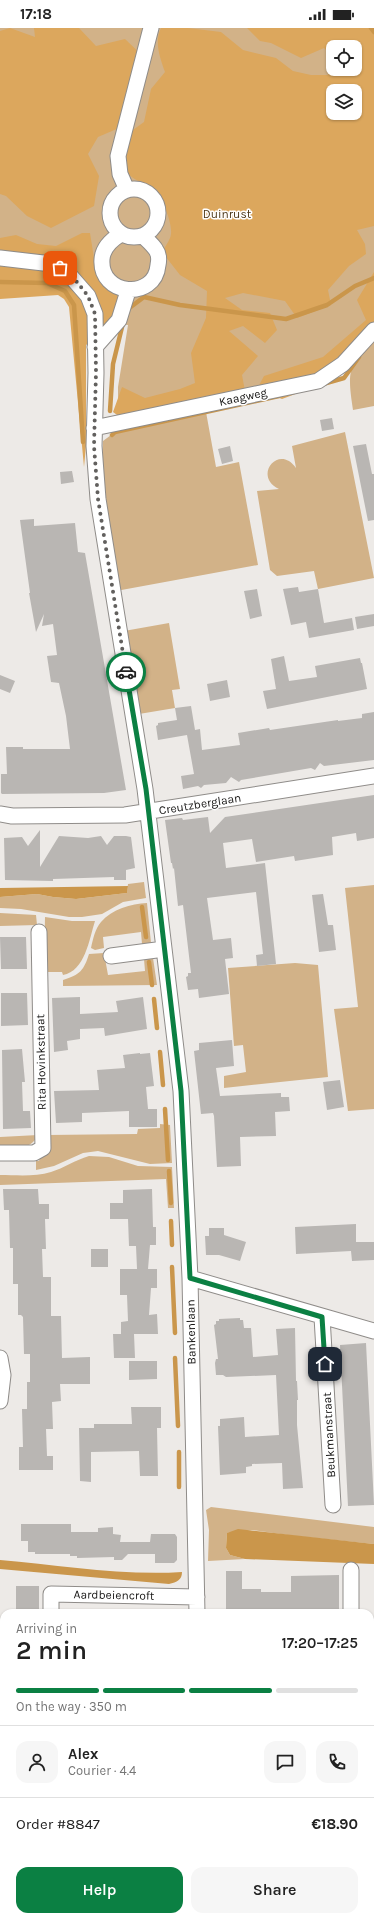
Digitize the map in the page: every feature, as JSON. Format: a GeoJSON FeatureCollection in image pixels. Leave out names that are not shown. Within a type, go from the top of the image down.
{"type":"FeatureCollection","features":[{"type":"Feature","properties":{"kind":"street"},"geometry":{"type":"LineString","coordinates":[[127,190],[120,174],[118,156],[151,28]]}},
{"type":"Feature","properties":{"kind":"street"},"geometry":{"type":"LineString","coordinates":[[122,234],[112,222],[110,214],[114,200],[127,190],[142,191],[149,195],[157,208],[155,224],[143,236]]}},
{"type":"Feature","properties":{"kind":"street"},"geometry":{"type":"LineString","coordinates":[[122,234],[143,236],[157,250],[159,260],[158,270],[153,279],[146,286],[138,290],[118,288],[110,282],[104,274],[101,265],[102,255],[106,246],[113,239],[122,234]]}},
{"type":"Feature","properties":{"kind":"street","name":"Bankenlaan"},"geometry":{"type":"LineString","coordinates":[[0,258],[52,264],[67,272],[88,296],[95,314],[94,446],[98,499],[148,812],[181,1091],[190,1278],[197,1609]]}},
{"type":"Feature","properties":{"kind":"street"},"geometry":{"type":"LineString","coordinates":[[95,347],[119,320],[128,290]]}},
{"type":"Feature","properties":{"kind":"street","name":"Kaagweg"},"geometry":{"type":"LineString","coordinates":[[94,428],[318,381],[343,364],[374,330]]}},
{"type":"Feature","properties":{"kind":"street","name":"Creutzberglaan"},"geometry":{"type":"LineString","coordinates":[[0,814],[12,816],[125,815],[374,776]]}},
{"type":"Feature","properties":{"kind":"street","name":"Rita Hovinkstraat"},"geometry":{"type":"LineString","coordinates":[[0,1153],[34,1153],[42,1148],[39,932]]}},
{"type":"Feature","properties":{"kind":"street"},"geometry":{"type":"LineString","coordinates":[[111,956],[164,949]]}},
{"type":"Feature","properties":{"kind":"street"},"geometry":{"type":"LineString","coordinates":[[190,1278],[374,1331]]}},
{"type":"Feature","properties":{"kind":"street","name":"Beukmanstraat"},"geometry":{"type":"LineString","coordinates":[[322,1317],[333,1505]]}},
{"type":"Feature","properties":{"kind":"street"},"geometry":{"type":"LineString","coordinates":[[0,1358],[3,1374],[0,1401]]}},
{"type":"Feature","properties":{"kind":"street"},"geometry":{"type":"LineString","coordinates":[[351,1570],[351,1609]]}},
{"type":"Feature","properties":{"kind":"street","name":"Aardbeiencroft"},"geometry":{"type":"LineString","coordinates":[[51,1609],[51,1594],[197,1598]]}},
{"type":"Feature","properties":{"kind":"green space","name":"Duinrust"},"geometry":{"type":"Polygon","coordinates":[[[0,28],[374,28],[374,324],[300,378],[118,413],[118,387],[128,325],[102,322],[0,253],[0,28]]]}},
{"type":"Feature","properties":{"kind":"green space"},"geometry":{"type":"Polygon","coordinates":[[[10,28],[35,37],[34,28],[79,28],[96,46],[125,39],[147,60],[133,122],[98,137],[88,154],[99,176],[94,206],[51,228],[27,216],[6,196],[0,194],[0,31],[10,28]]]}},
{"type":"Feature","properties":{"kind":"green space"},"geometry":{"type":"Polygon","coordinates":[[[161,28],[188,28],[221,32],[243,50],[276,58],[293,71],[311,75],[362,76],[362,40],[326,40],[326,50],[324,48],[301,58],[271,43],[260,41],[247,28],[374,28],[374,226],[357,230],[365,244],[366,254],[349,266],[328,290],[331,305],[297,318],[285,301],[243,293],[225,298],[242,310],[270,313],[277,330],[265,343],[243,326],[229,331],[258,356],[242,375],[245,391],[124,420],[113,412],[122,387],[145,398],[180,389],[195,383],[191,353],[206,318],[207,291],[180,275],[162,252],[170,238],[171,227],[157,190],[136,180],[126,171],[126,135],[144,122],[151,89],[165,72],[158,50],[158,39],[161,28]]]}},
{"type":"Feature","properties":{"kind":"green space"},"geometry":{"type":"Polygon","coordinates":[[[82,233],[90,233],[94,258],[109,275],[118,298],[110,326],[86,345],[86,446],[84,467],[69,307],[64,299],[58,295],[0,299],[0,238],[16,235],[37,244],[56,246],[82,233]]]}},
{"type":"Feature","properties":{"kind":"green space"},"geometry":{"type":"Polygon","coordinates":[[[374,272],[374,336],[333,380],[282,399],[257,389],[264,376],[323,357],[366,320],[357,300],[374,272]]]}},
{"type":"Feature","properties":{"kind":"green space"},"geometry":{"type":"Polygon","coordinates":[[[374,340],[374,406],[353,410],[350,388],[351,371],[358,356],[374,340]]]}},
{"type":"Feature","properties":{"kind":"green space"},"geometry":{"type":"Polygon","coordinates":[[[206,412],[216,467],[239,462],[258,565],[116,591],[102,469],[103,441],[115,432],[206,412]]]}},
{"type":"Feature","properties":{"kind":"green space"},"geometry":{"type":"Polygon","coordinates":[[[345,432],[374,578],[318,589],[314,571],[277,576],[270,570],[257,491],[279,489],[271,483],[268,477],[268,470],[271,464],[276,460],[282,459],[289,461],[296,468],[292,446],[345,432]]]}},
{"type":"Feature","properties":{"kind":"green space"},"geometry":{"type":"Polygon","coordinates":[[[169,623],[180,689],[172,690],[175,708],[139,714],[124,631],[169,623]]]}},
{"type":"Feature","properties":{"kind":"green space"},"geometry":{"type":"Polygon","coordinates":[[[144,882],[146,898],[123,902],[102,914],[69,917],[21,909],[0,908],[0,897],[37,894],[76,899],[127,893],[128,884],[144,882]]]}},
{"type":"Feature","properties":{"kind":"green space"},"geometry":{"type":"Polygon","coordinates":[[[374,885],[374,1109],[348,1111],[334,1009],[358,1007],[345,888],[374,885]]]}},
{"type":"Feature","properties":{"kind":"green space"},"geometry":{"type":"Polygon","coordinates":[[[147,903],[151,943],[142,944],[141,932],[103,937],[104,948],[95,950],[91,948],[94,934],[105,917],[122,908],[147,903]]]}},
{"type":"Feature","properties":{"kind":"green space"},"geometry":{"type":"Polygon","coordinates":[[[0,913],[36,915],[37,925],[0,926],[0,913]]]}},
{"type":"Feature","properties":{"kind":"green space"},"geometry":{"type":"Polygon","coordinates":[[[45,917],[72,921],[95,921],[85,954],[81,961],[76,968],[63,975],[62,972],[48,972],[44,969],[45,917]]]}},
{"type":"Feature","properties":{"kind":"green space"},"geometry":{"type":"Polygon","coordinates":[[[104,953],[108,975],[145,971],[144,959],[153,958],[157,985],[63,986],[63,980],[74,976],[83,968],[89,954],[104,953]]]}},
{"type":"Feature","properties":{"kind":"green space"},"geometry":{"type":"Polygon","coordinates":[[[295,963],[318,965],[328,1077],[224,1088],[224,1076],[246,1072],[243,1045],[234,1046],[228,968],[295,963]]]}},
{"type":"Feature","properties":{"kind":"green space"},"geometry":{"type":"Polygon","coordinates":[[[160,1124],[170,1125],[172,1163],[150,1164],[98,1151],[83,1153],[54,1166],[36,1170],[36,1161],[39,1161],[47,1135],[137,1134],[138,1129],[160,1128],[160,1124]]]}},
{"type":"Feature","properties":{"kind":"green space"},"geometry":{"type":"Polygon","coordinates":[[[38,1135],[31,1144],[27,1146],[17,1148],[0,1148],[0,1137],[38,1135]]]}},
{"type":"Feature","properties":{"kind":"green space"},"geometry":{"type":"Polygon","coordinates":[[[89,1156],[109,1157],[138,1166],[172,1167],[174,1208],[168,1208],[166,1179],[0,1185],[0,1175],[45,1174],[89,1156]]]}},
{"type":"Feature","properties":{"kind":"green space"},"geometry":{"type":"Polygon","coordinates":[[[211,1507],[374,1527],[374,1544],[252,1530],[227,1533],[226,1548],[230,1555],[245,1559],[208,1561],[209,1530],[206,1510],[211,1507]]]}},
{"type":"Feature","properties":{"kind":"shaded area"},"geometry":{"type":"Polygon","coordinates":[[[128,886],[127,893],[76,899],[37,894],[0,897],[0,888],[128,886]]]}},
{"type":"Feature","properties":{"kind":"shaded area"},"geometry":{"type":"Polygon","coordinates":[[[238,1529],[374,1544],[374,1564],[245,1559],[230,1555],[226,1548],[227,1533],[238,1529]]]}},
{"type":"Feature","properties":{"kind":"shaded area"},"geometry":{"type":"Polygon","coordinates":[[[0,1560],[137,1573],[182,1572],[181,1577],[178,1580],[169,1584],[0,1569],[0,1560]]]}},
{"type":"Feature","properties":{"kind":"building"},"geometry":{"type":"Polygon","coordinates":[[[332,418],[334,429],[322,431],[320,420],[332,418]]]}},
{"type":"Feature","properties":{"kind":"building"},"geometry":{"type":"Polygon","coordinates":[[[366,444],[372,474],[374,474],[374,520],[368,521],[353,446],[366,444]]]}},
{"type":"Feature","properties":{"kind":"building"},"geometry":{"type":"Polygon","coordinates":[[[230,446],[233,461],[222,464],[218,449],[230,446]]]}},
{"type":"Feature","properties":{"kind":"building"},"geometry":{"type":"Polygon","coordinates":[[[72,471],[74,482],[61,484],[60,472],[72,471]]]}},
{"type":"Feature","properties":{"kind":"building"},"geometry":{"type":"Polygon","coordinates":[[[34,519],[34,526],[75,523],[78,552],[85,553],[126,790],[104,793],[1,793],[1,774],[7,774],[6,747],[23,747],[23,749],[70,749],[66,716],[59,683],[51,682],[47,656],[57,655],[53,624],[42,626],[44,614],[36,632],[29,593],[20,520],[34,519]]]}},
{"type":"Feature","properties":{"kind":"building"},"geometry":{"type":"Polygon","coordinates":[[[298,587],[299,592],[318,589],[324,623],[352,618],[354,630],[309,638],[306,622],[291,625],[283,589],[298,587]]]}},
{"type":"Feature","properties":{"kind":"building"},"geometry":{"type":"Polygon","coordinates":[[[257,589],[262,616],[250,619],[244,591],[257,589]]]}},
{"type":"Feature","properties":{"kind":"building"},"geometry":{"type":"Polygon","coordinates":[[[374,614],[374,626],[357,629],[355,617],[374,614]]]}},
{"type":"Feature","properties":{"kind":"building"},"geometry":{"type":"Polygon","coordinates":[[[284,656],[289,681],[317,677],[315,666],[360,658],[367,689],[267,709],[263,691],[276,689],[271,659],[284,656]]]}},
{"type":"Feature","properties":{"kind":"building"},"geometry":{"type":"Polygon","coordinates":[[[0,675],[15,681],[10,693],[0,689],[0,675]]]}},
{"type":"Feature","properties":{"kind":"building"},"geometry":{"type":"Polygon","coordinates":[[[227,680],[230,697],[210,701],[207,684],[227,680]]]}},
{"type":"Feature","properties":{"kind":"building"},"geometry":{"type":"Polygon","coordinates":[[[191,706],[195,730],[200,729],[202,750],[240,745],[238,733],[269,728],[270,730],[362,718],[362,714],[374,712],[374,760],[324,766],[320,763],[315,770],[311,768],[241,780],[239,782],[231,777],[226,783],[204,785],[201,788],[198,786],[183,789],[181,776],[194,774],[187,735],[158,740],[156,726],[158,723],[177,720],[175,708],[191,706]]]}},
{"type":"Feature","properties":{"kind":"building"},"geometry":{"type":"Polygon","coordinates":[[[374,795],[374,838],[357,841],[356,833],[332,837],[333,855],[295,861],[294,856],[256,862],[252,839],[223,843],[226,868],[265,863],[276,964],[257,966],[256,955],[263,954],[256,892],[207,898],[213,940],[231,938],[233,958],[225,959],[229,994],[199,998],[198,989],[188,990],[186,977],[188,976],[188,973],[191,973],[183,905],[178,906],[174,868],[173,869],[171,863],[165,820],[182,818],[183,820],[208,817],[210,833],[225,817],[374,795]]]}},
{"type":"Feature","properties":{"kind":"building"},"geometry":{"type":"Polygon","coordinates":[[[40,830],[40,867],[59,836],[88,838],[101,836],[107,845],[114,836],[126,836],[131,837],[135,868],[126,870],[126,880],[114,880],[114,877],[53,879],[53,881],[5,880],[4,838],[22,837],[28,846],[40,830]]]}},
{"type":"Feature","properties":{"kind":"building"},"geometry":{"type":"Polygon","coordinates":[[[323,894],[328,925],[333,925],[336,950],[319,952],[312,895],[323,894]]]}},
{"type":"Feature","properties":{"kind":"building"},"geometry":{"type":"Polygon","coordinates":[[[0,937],[26,937],[27,969],[1,969],[0,937]]]}},
{"type":"Feature","properties":{"kind":"building"},"geometry":{"type":"Polygon","coordinates":[[[1,993],[27,993],[28,1025],[1,1026],[1,993]]]}},
{"type":"Feature","properties":{"kind":"building"},"geometry":{"type":"Polygon","coordinates":[[[80,997],[80,1014],[118,1012],[116,1001],[143,997],[147,1029],[105,1036],[104,1028],[80,1029],[80,1039],[67,1041],[68,1050],[54,1052],[52,998],[80,997]]]}},
{"type":"Feature","properties":{"kind":"building"},"geometry":{"type":"Polygon","coordinates":[[[232,1040],[234,1066],[216,1068],[220,1096],[281,1093],[281,1097],[289,1097],[290,1111],[275,1112],[276,1136],[240,1137],[241,1166],[217,1167],[214,1116],[213,1113],[201,1114],[194,1051],[199,1050],[199,1043],[232,1040]]]}},
{"type":"Feature","properties":{"kind":"building"},"geometry":{"type":"Polygon","coordinates":[[[22,1049],[25,1082],[22,1082],[23,1111],[30,1111],[31,1128],[3,1129],[2,1050],[22,1049]]]}},
{"type":"Feature","properties":{"kind":"building"},"geometry":{"type":"Polygon","coordinates":[[[150,1053],[154,1086],[146,1087],[148,1109],[157,1109],[157,1127],[129,1127],[129,1111],[82,1113],[82,1122],[56,1123],[54,1091],[99,1090],[97,1070],[125,1068],[123,1055],[150,1053]]]}},
{"type":"Feature","properties":{"kind":"building"},"geometry":{"type":"Polygon","coordinates":[[[340,1080],[344,1107],[327,1110],[323,1082],[340,1080]]]}},
{"type":"Feature","properties":{"kind":"building"},"geometry":{"type":"Polygon","coordinates":[[[3,1189],[38,1189],[39,1204],[49,1204],[49,1219],[45,1219],[46,1249],[42,1249],[43,1277],[51,1277],[51,1316],[61,1316],[62,1358],[90,1357],[90,1384],[60,1384],[61,1401],[52,1402],[53,1429],[46,1429],[47,1456],[53,1456],[53,1470],[19,1470],[19,1447],[23,1447],[22,1409],[27,1409],[27,1382],[30,1382],[30,1354],[24,1354],[23,1317],[18,1315],[18,1284],[13,1284],[13,1248],[10,1248],[9,1210],[4,1210],[3,1189]]]}},
{"type":"Feature","properties":{"kind":"building"},"geometry":{"type":"Polygon","coordinates":[[[152,1189],[153,1227],[156,1227],[156,1245],[150,1245],[148,1269],[157,1269],[157,1288],[151,1288],[149,1315],[157,1314],[158,1334],[134,1334],[135,1358],[114,1358],[113,1334],[121,1334],[121,1322],[128,1321],[127,1295],[120,1295],[120,1269],[137,1269],[136,1246],[129,1246],[128,1219],[110,1219],[110,1203],[123,1203],[123,1190],[152,1189]]]}},
{"type":"Feature","properties":{"kind":"building"},"geometry":{"type":"Polygon","coordinates":[[[356,1224],[356,1242],[374,1242],[374,1260],[352,1261],[351,1251],[296,1254],[295,1227],[356,1224]]]}},
{"type":"Feature","properties":{"kind":"building"},"geometry":{"type":"Polygon","coordinates":[[[209,1228],[224,1228],[224,1235],[246,1242],[240,1261],[219,1255],[206,1255],[205,1236],[209,1236],[209,1228]]]}},
{"type":"Feature","properties":{"kind":"building"},"geometry":{"type":"Polygon","coordinates":[[[91,1249],[108,1249],[108,1267],[91,1267],[91,1249]]]}},
{"type":"Feature","properties":{"kind":"building"},"geometry":{"type":"Polygon","coordinates":[[[240,1318],[240,1320],[243,1320],[244,1328],[251,1328],[253,1357],[278,1355],[276,1329],[295,1328],[296,1381],[298,1400],[297,1425],[303,1488],[283,1489],[282,1463],[252,1464],[252,1466],[246,1467],[246,1473],[220,1475],[218,1426],[220,1426],[220,1419],[244,1417],[245,1437],[279,1435],[276,1375],[226,1377],[223,1375],[216,1375],[215,1363],[216,1359],[218,1359],[214,1325],[216,1324],[216,1321],[219,1321],[219,1319],[240,1318]]]}},
{"type":"Feature","properties":{"kind":"building"},"geometry":{"type":"Polygon","coordinates":[[[366,1343],[374,1505],[348,1506],[340,1345],[366,1343]]]}},
{"type":"Feature","properties":{"kind":"building"},"geometry":{"type":"Polygon","coordinates":[[[129,1361],[157,1361],[157,1379],[129,1380],[129,1361]]]}},
{"type":"Feature","properties":{"kind":"building"},"geometry":{"type":"Polygon","coordinates":[[[131,1407],[161,1407],[161,1428],[157,1428],[158,1476],[140,1476],[139,1451],[91,1452],[91,1482],[80,1481],[79,1428],[94,1428],[94,1424],[132,1424],[131,1407]]]}},
{"type":"Feature","properties":{"kind":"building"},"geometry":{"type":"Polygon","coordinates":[[[21,1524],[71,1524],[71,1532],[98,1532],[98,1528],[113,1527],[113,1534],[121,1535],[120,1542],[150,1542],[151,1534],[175,1534],[177,1537],[177,1560],[174,1563],[155,1563],[155,1554],[128,1554],[122,1560],[114,1560],[114,1557],[77,1558],[77,1556],[70,1556],[70,1554],[35,1554],[35,1552],[28,1552],[28,1541],[21,1541],[21,1524]]]}},
{"type":"Feature","properties":{"kind":"building"},"geometry":{"type":"Polygon","coordinates":[[[226,1571],[242,1571],[242,1589],[261,1589],[261,1592],[291,1592],[291,1576],[339,1575],[339,1609],[226,1609],[226,1571]]]}},
{"type":"Feature","properties":{"kind":"building"},"geometry":{"type":"Polygon","coordinates":[[[16,1586],[39,1586],[39,1609],[16,1609],[16,1586]]]}},
{"type":"Feature","properties":{"kind":"waterway"},"geometry":{"type":"LineString","coordinates":[[371,28],[374,32]]}},
{"type":"Feature","properties":{"kind":"waterway"},"geometry":{"type":"LineString","coordinates":[[128,309],[144,297],[180,305],[286,319],[327,305],[355,286],[374,278]]}},
{"type":"Feature","properties":{"kind":"waterway"},"geometry":{"type":"LineString","coordinates":[[0,282],[47,283],[65,291],[74,305],[83,442]]}},
{"type":"Feature","properties":{"kind":"waterway"},"geometry":{"type":"LineString","coordinates":[[110,411],[113,364],[123,323]]}},
{"type":"Feature","properties":{"kind":"waterway"},"geometry":{"type":"LineString","coordinates":[[323,384],[344,378],[359,357]]}},
{"type":"Feature","properties":{"kind":"waterway"},"geometry":{"type":"LineString","coordinates":[[112,435],[115,432],[279,396]]}},
{"type":"Feature","properties":{"kind":"waterway"},"geometry":{"type":"LineString","coordinates":[[142,907],[146,937]]}},
{"type":"Feature","properties":{"kind":"waterway"},"geometry":{"type":"LineString","coordinates":[[149,962],[152,985]]}},
{"type":"Feature","properties":{"kind":"waterway"},"geometry":{"type":"LineString","coordinates":[[154,999],[157,1028]]}},
{"type":"Feature","properties":{"kind":"waterway"},"geometry":{"type":"LineString","coordinates":[[160,1052],[163,1085]]}},
{"type":"Feature","properties":{"kind":"waterway"},"geometry":{"type":"LineString","coordinates":[[165,1109],[168,1160]]}},
{"type":"Feature","properties":{"kind":"waterway"},"geometry":{"type":"LineString","coordinates":[[169,1171],[171,1203]]}},
{"type":"Feature","properties":{"kind":"waterway"},"geometry":{"type":"LineString","coordinates":[[171,1221],[172,1245]]}},
{"type":"Feature","properties":{"kind":"waterway"},"geometry":{"type":"LineString","coordinates":[[172,1267],[175,1333]]}},
{"type":"Feature","properties":{"kind":"waterway"},"geometry":{"type":"LineString","coordinates":[[175,1358],[178,1426]]}},
{"type":"Feature","properties":{"kind":"waterway"},"geometry":{"type":"LineString","coordinates":[[179,1452],[179,1487]]}},
{"type":"Feature","properties":{"kind":"way so far"},"geometry":{"type":"LineString","coordinates":[[60,268],[67,272],[88,296],[95,314],[96,372],[94,446],[98,499],[126,672]]}},
{"type":"Feature","properties":{"kind":"route"},"geometry":{"type":"LineString","coordinates":[[126,672],[146,789],[181,1091],[190,1278],[322,1317],[325,1364]]}}]}
